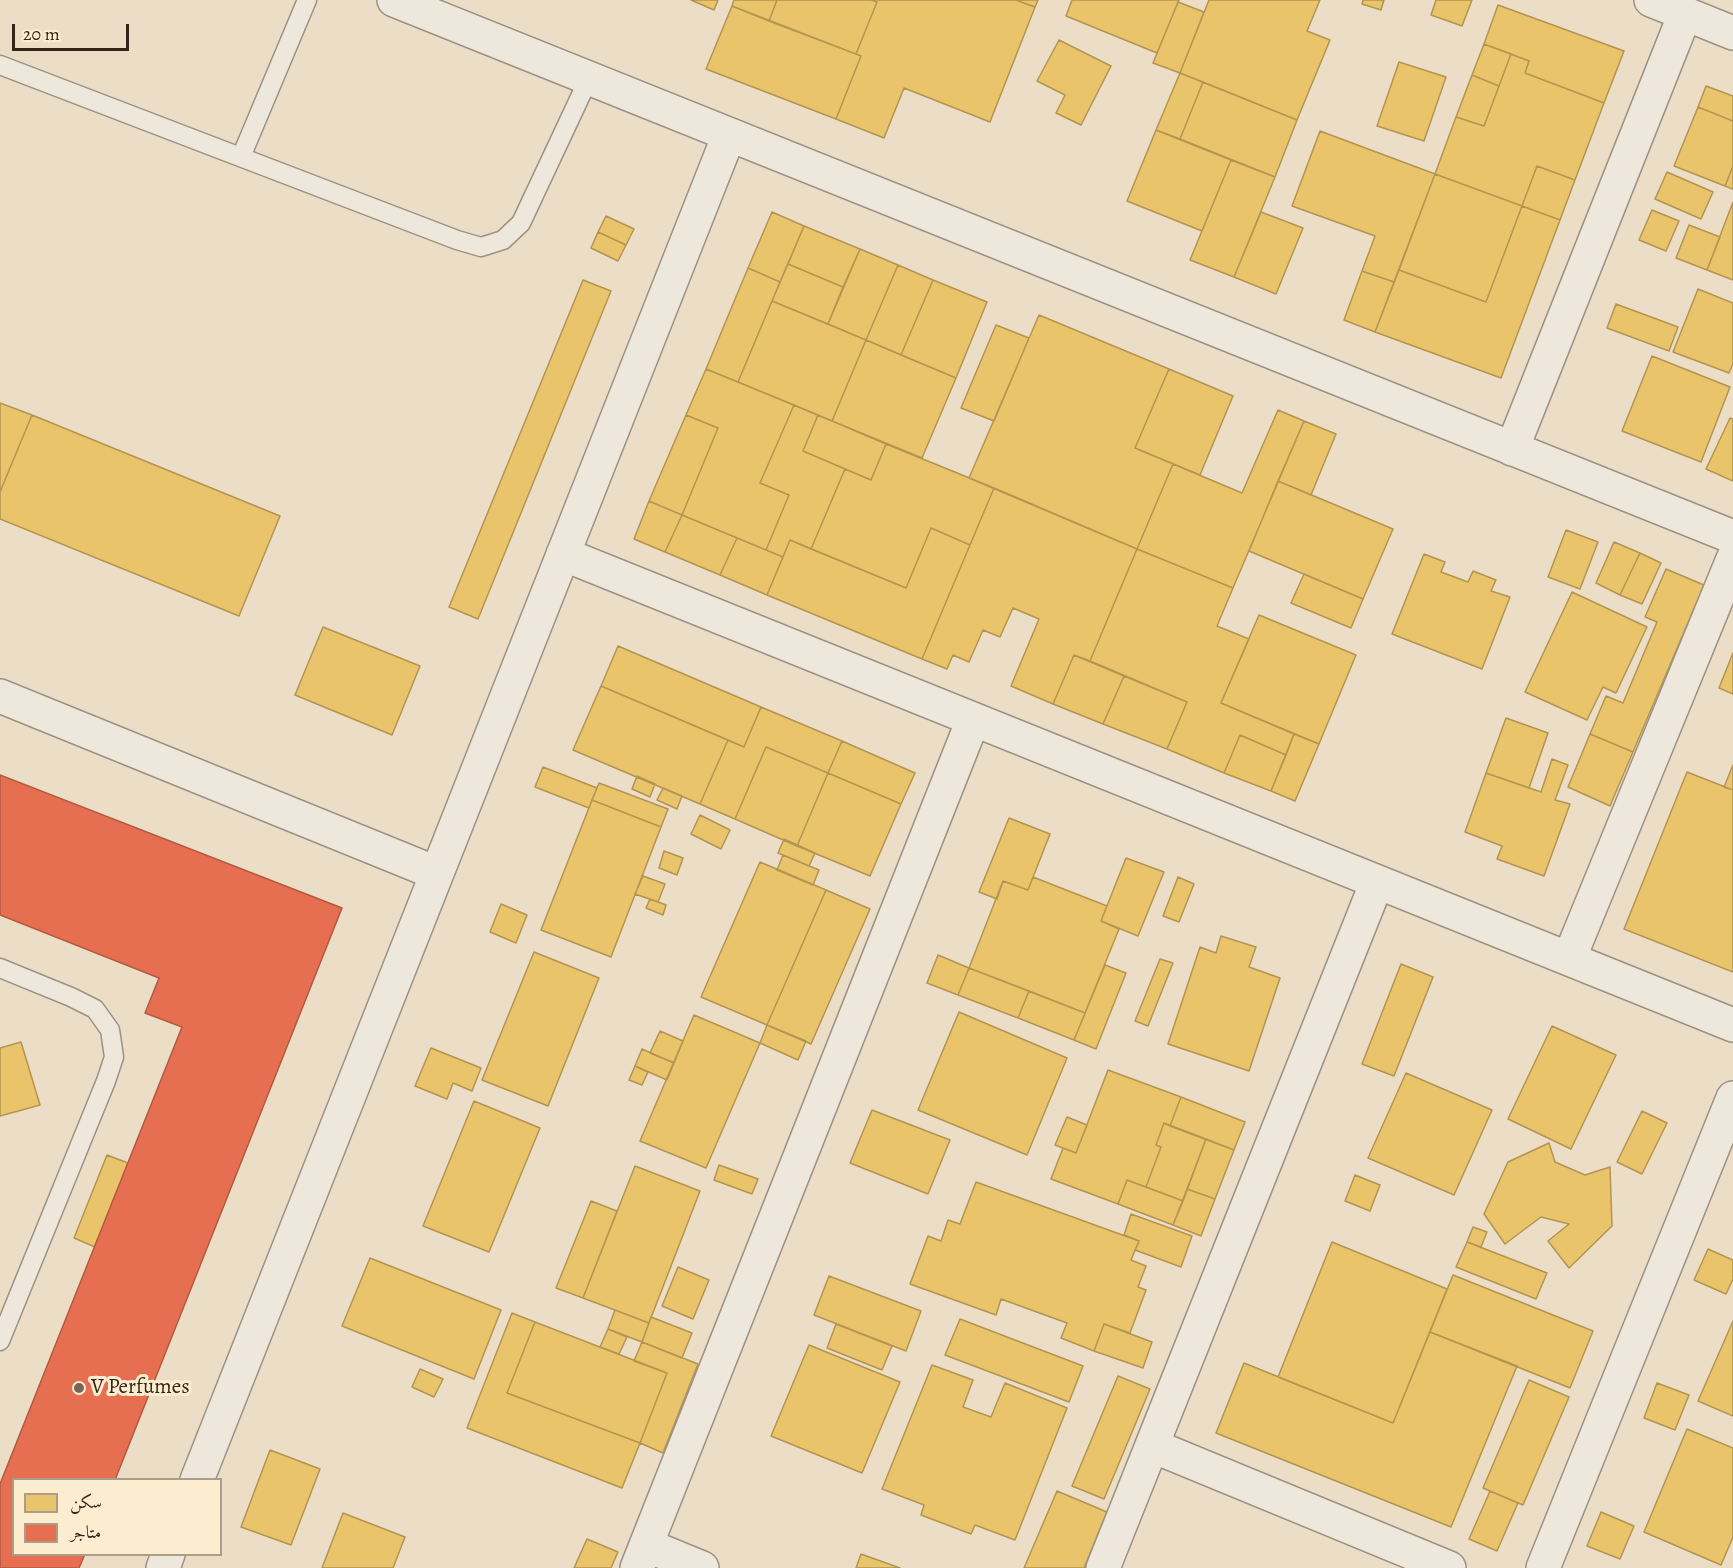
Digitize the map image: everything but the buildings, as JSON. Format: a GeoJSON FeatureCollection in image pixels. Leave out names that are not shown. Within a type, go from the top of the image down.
{"type":"FeatureCollection","features":[{"type":"Feature","properties":{"kind":"street"},"geometry":{"type":"LineString","coordinates":[[394,0],[1733,537]]}},
{"type":"Feature","properties":{"kind":"street"},"geometry":{"type":"LineString","coordinates":[[1651,0],[1733,33]]}},
{"type":"Feature","properties":{"kind":"street"},"geometry":{"type":"LineString","coordinates":[[1512,449],[1685,14]]}},
{"type":"Feature","properties":{"kind":"street"},"geometry":{"type":"LineString","coordinates":[[197,1478],[729,135]]}},
{"type":"Feature","properties":{"kind":"street"},"geometry":{"type":"LineString","coordinates":[[563,554],[1733,1025]]}},
{"type":"Feature","properties":{"kind":"street"},"geometry":{"type":"LineString","coordinates":[[1569,959],[1733,559]]}},
{"type":"Feature","properties":{"kind":"street"},"geometry":{"type":"LineString","coordinates":[[0,696],[436,873]]}},
{"type":"Feature","properties":{"kind":"street"},"geometry":{"type":"LineString","coordinates":[[702,1568],[641,1557],[973,720]]}},
{"type":"Feature","properties":{"kind":"street"},"geometry":{"type":"LineString","coordinates":[[1103,1568],[1377,882]]}},
{"type":"Feature","properties":{"kind":"street"},"geometry":{"type":"LineString","coordinates":[[1543,1568],[1733,1098]]}},
{"type":"Feature","properties":{"kind":"street"},"geometry":{"type":"LineString","coordinates":[[1153,1446],[1449,1568]]}},
{"type":"Feature","properties":{"kind":"lane"},"geometry":{"type":"LineString","coordinates":[[241,157],[307,0]]}},
{"type":"Feature","properties":{"kind":"lane"},"geometry":{"type":"LineString","coordinates":[[0,65],[457,240],[481,246],[503,240],[521,224],[589,78]]}},
{"type":"Feature","properties":{"kind":"lane"},"geometry":{"type":"LineString","coordinates":[[0,968],[95,1009],[110,1030],[114,1057],[0,1341]]}},
{"type":"Feature","properties":{"kind":"place","name":"V Perfumes"},"geometry":{"type":"Point","coordinates":[79,1388]}}]}
